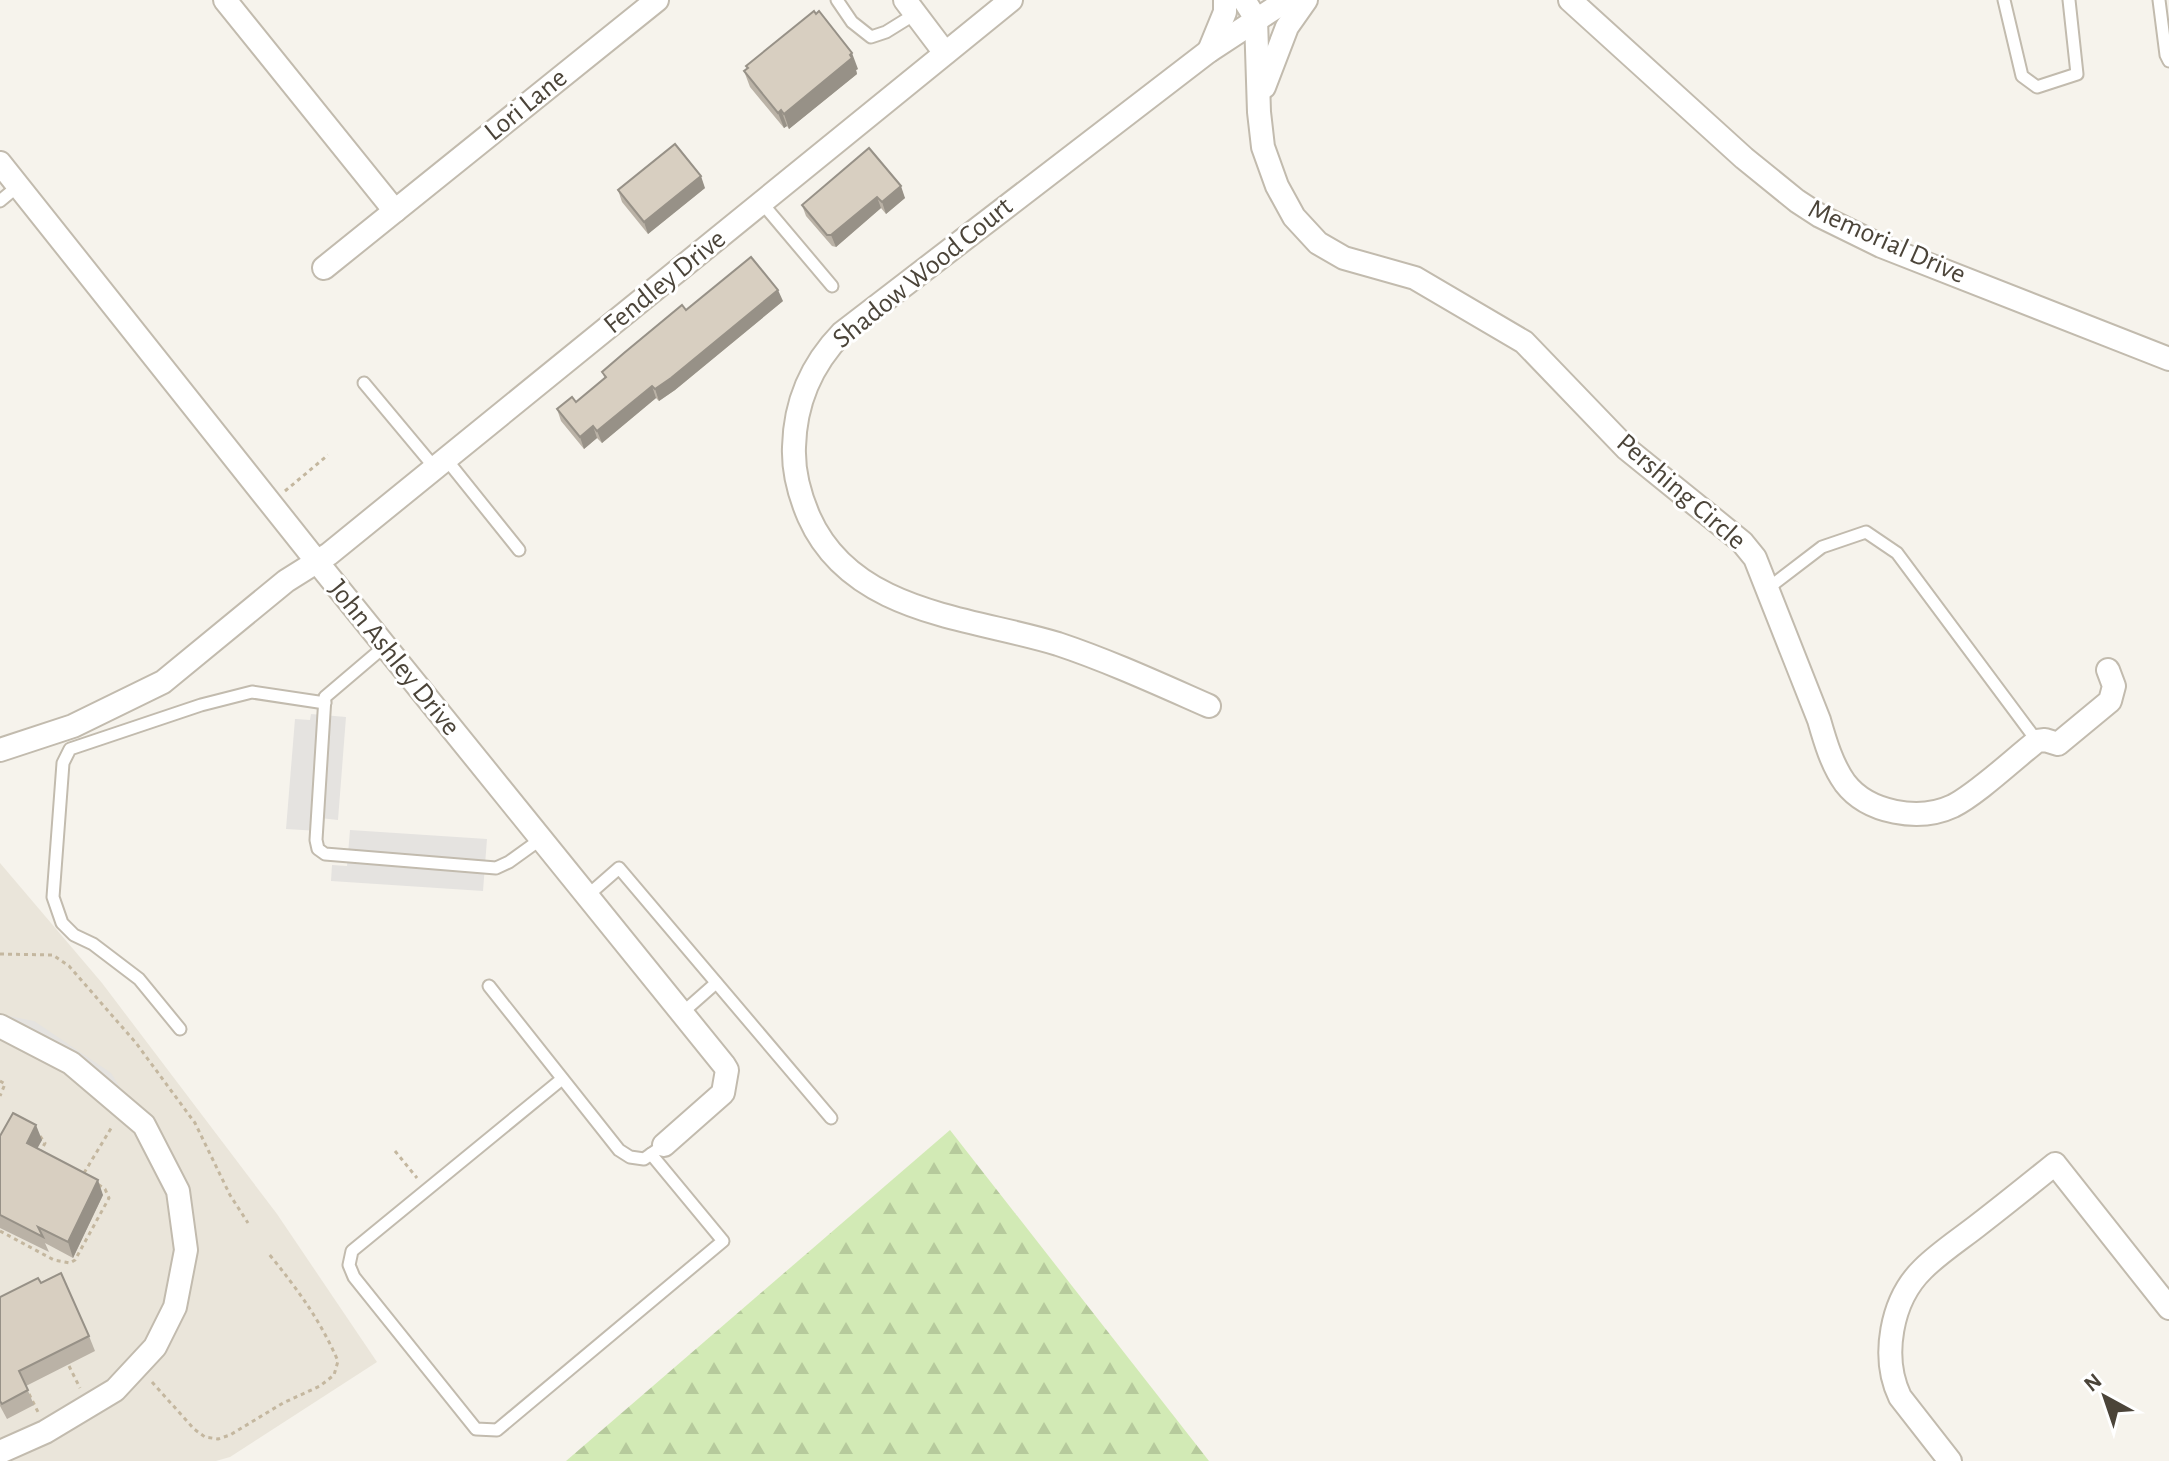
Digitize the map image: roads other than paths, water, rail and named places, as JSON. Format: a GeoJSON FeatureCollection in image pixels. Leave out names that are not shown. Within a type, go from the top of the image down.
{"type":"FeatureCollection","features":[{"type":"Feature","properties":{"kind":"street"},"geometry":{"type":"LineString","coordinates":[[225,0],[395,211]]}},
{"type":"Feature","properties":{"kind":"street","name":"Lori Lane"},"geometry":{"type":"LineString","coordinates":[[324,268],[657,0]]}},
{"type":"Feature","properties":{"kind":"street","name":"Fendley Drive"},"geometry":{"type":"LineString","coordinates":[[0,750],[73,726],[163,682],[286,581],[318,563],[1011,0]]}},
{"type":"Feature","properties":{"kind":"street"},"geometry":{"type":"LineString","coordinates":[[1209,51],[1225,12],[1225,0]]}},
{"type":"Feature","properties":{"kind":"street"},"geometry":{"type":"LineString","coordinates":[[1250,10],[1287,0]]}},
{"type":"Feature","properties":{"kind":"street"},"geometry":{"type":"LineString","coordinates":[[1259,112],[1276,49],[1306,0]]}},
{"type":"Feature","properties":{"kind":"street","name":"Memorial Drive"},"geometry":{"type":"LineString","coordinates":[[1570,0],[1744,158],[1820,216],[1881,246],[2169,359]]}},
{"type":"Feature","properties":{"kind":"street"},"geometry":{"type":"LineString","coordinates":[[910,7],[945,53]]}},
{"type":"Feature","properties":{"kind":"street","name":"Shadow Wood Court"},"geometry":{"type":"LineString","coordinates":[[1209,706],[1090,655],[927,611],[869,585],[826,548],[801,498],[793,458],[794,433],[806,386],[829,346],[842,333],[1209,51],[1250,10]]}},
{"type":"Feature","properties":{"kind":"street","name":"Pershing Circle"},"geometry":{"type":"LineString","coordinates":[[1250,10],[1263,147],[1277,186],[1294,217],[1318,243],[1344,258],[1415,278],[1524,342],[1627,449],[1742,542],[1755,558],[1826,745],[1844,781],[1868,802],[1897,813],[1930,814],[1954,805],[2037,741],[2058,744],[2110,701],[2114,686],[2108,670]]}},
{"type":"Feature","properties":{"kind":"street","name":"John Ashley Drive"},"geometry":{"type":"LineString","coordinates":[[0,163],[724,1065],[727,1070],[726,1085],[717,1100],[657,1149]]}},
{"type":"Feature","properties":{"kind":"street"},"geometry":{"type":"LineString","coordinates":[[0,1026],[71,1063],[144,1125],[178,1191],[186,1250],[175,1307],[155,1347],[115,1390],[45,1432],[0,1452]]}},
{"type":"Feature","properties":{"kind":"street"},"geometry":{"type":"LineString","coordinates":[[1950,1461],[1900,1397],[1890,1359],[1893,1329],[1903,1297],[1922,1270],[2055,1164],[2169,1308]]}},
{"type":"Feature","properties":{"kind":"lane"},"geometry":{"type":"LineString","coordinates":[[837,0],[852,22],[871,37],[886,32],[910,7]]}},
{"type":"Feature","properties":{"kind":"lane"},"geometry":{"type":"LineString","coordinates":[[2004,0],[2022,76],[2037,87],[2077,74],[2069,0]]}},
{"type":"Feature","properties":{"kind":"lane"},"geometry":{"type":"LineString","coordinates":[[2159,0],[2169,61]]}},
{"type":"Feature","properties":{"kind":"lane"},"geometry":{"type":"LineString","coordinates":[[0,201],[18,186]]}},
{"type":"Feature","properties":{"kind":"lane"},"geometry":{"type":"LineString","coordinates":[[762,203],[832,286]]}},
{"type":"Feature","properties":{"kind":"lane"},"geometry":{"type":"LineString","coordinates":[[364,383],[519,550]]}},
{"type":"Feature","properties":{"kind":"lane"},"geometry":{"type":"LineString","coordinates":[[1767,589],[1822,547],[1866,532],[1897,553],[2037,741]]}},
{"type":"Feature","properties":{"kind":"lane"},"geometry":{"type":"LineString","coordinates":[[385,646],[325,697],[316,840],[318,849],[325,854],[496,868],[541,839]]}},
{"type":"Feature","properties":{"kind":"lane"},"geometry":{"type":"LineString","coordinates":[[180,1029],[139,979],[93,944],[74,935],[57,913],[53,897],[63,763],[70,749],[201,705],[252,692],[325,703]]}},
{"type":"Feature","properties":{"kind":"lane"},"geometry":{"type":"LineString","coordinates":[[587,896],[619,868],[831,1118]]}},
{"type":"Feature","properties":{"kind":"lane"},"geometry":{"type":"LineString","coordinates":[[682,1013],[716,983]]}},
{"type":"Feature","properties":{"kind":"lane"},"geometry":{"type":"LineString","coordinates":[[489,986],[619,1150],[630,1157],[644,1159],[657,1149],[723,1241],[497,1430],[476,1429],[354,1277],[349,1265],[352,1251],[562,1079]]}}]}
